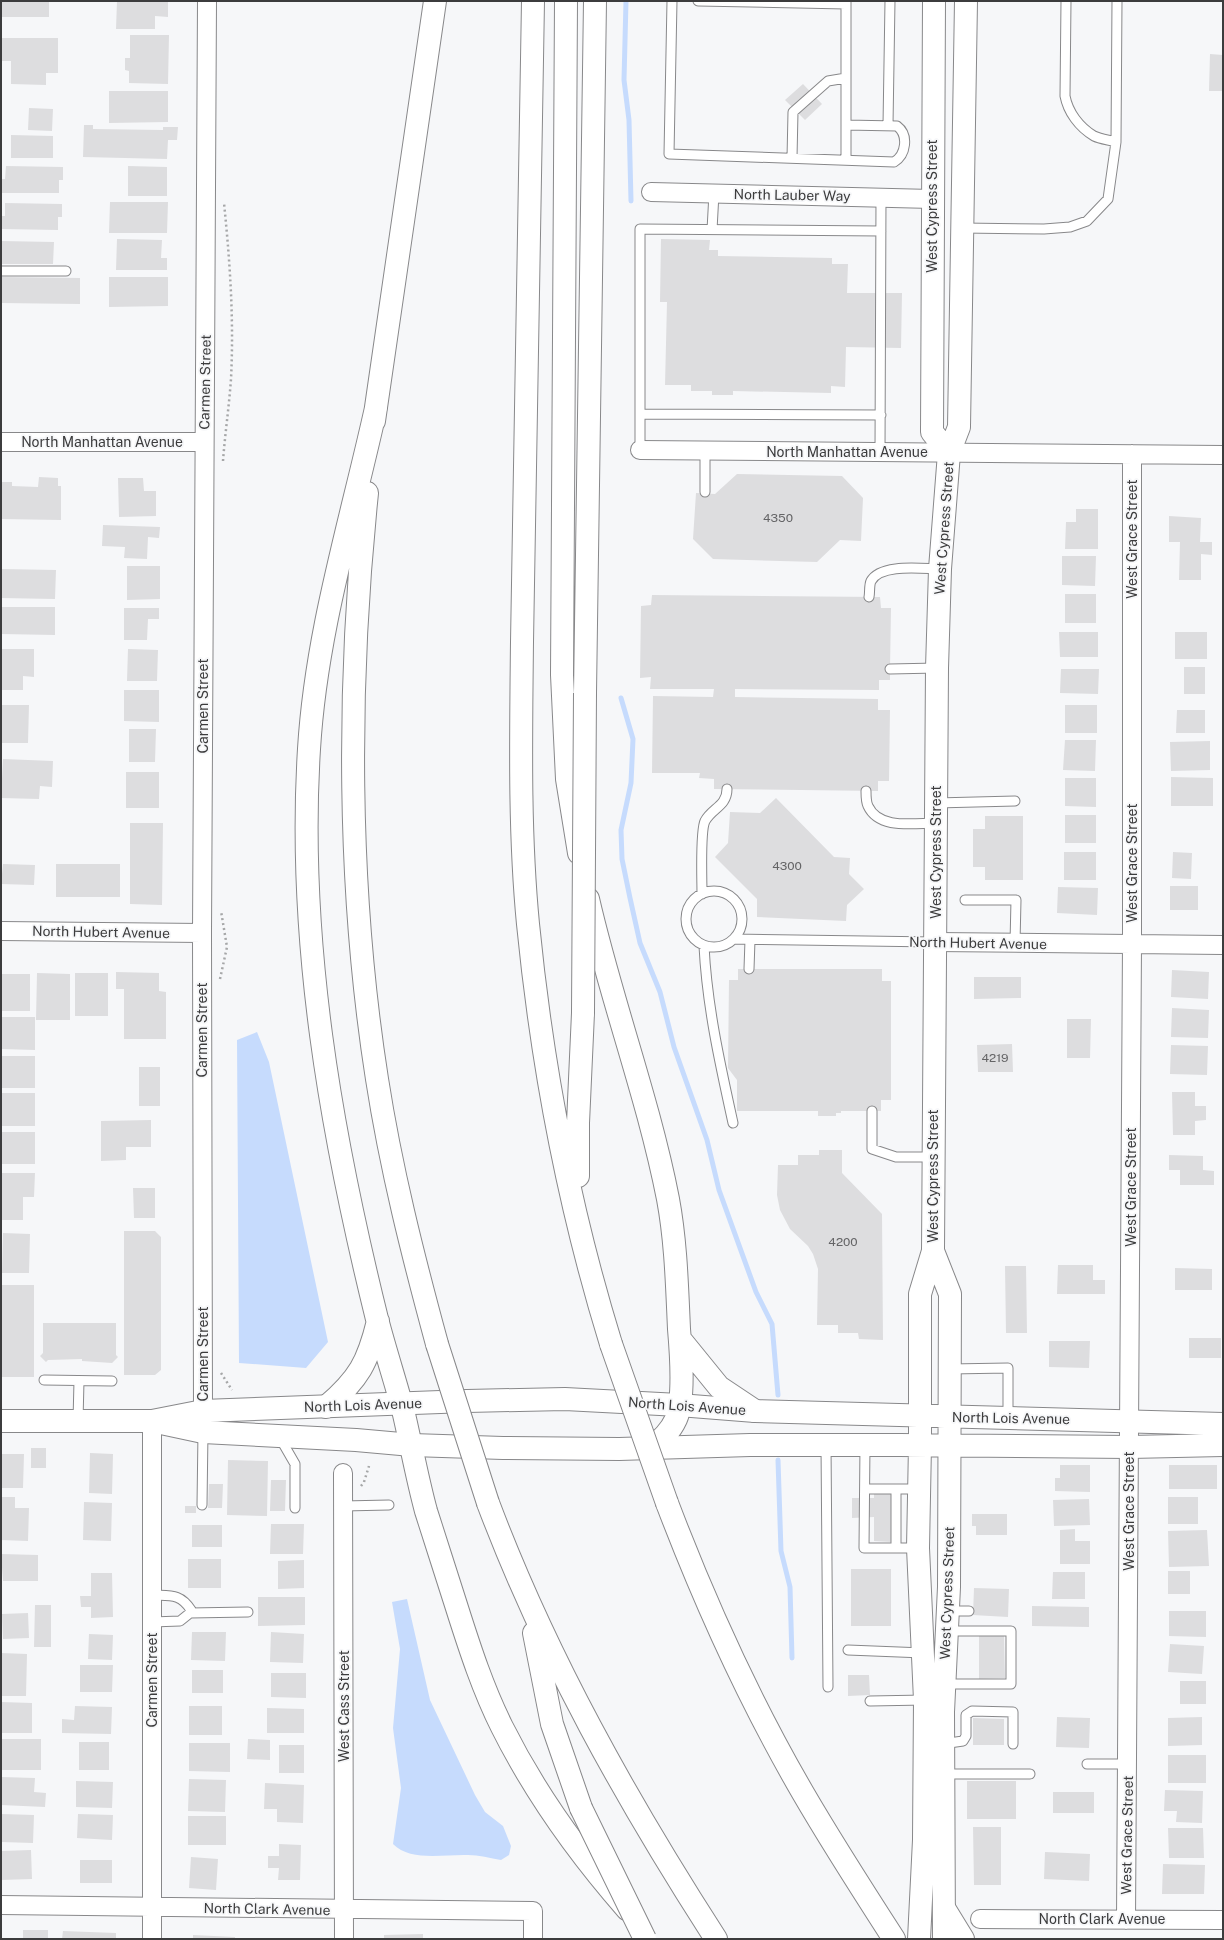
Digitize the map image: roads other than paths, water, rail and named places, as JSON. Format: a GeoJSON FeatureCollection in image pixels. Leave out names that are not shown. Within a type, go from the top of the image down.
{"type":"FeatureCollection","features":[{"type":"Feature","properties":{"kind":"main road"},"geometry":{"type":"LineString","coordinates":[[435,1],[376,408],[365,506],[356,664],[354,797],[358,884],[364,974],[377,1079],[396,1181],[415,1263],[437,1344],[488,1503],[510,1558],[556,1659],[619,1782],[716,1939]]}},
{"type":"Feature","properties":{"kind":"main road"},"geometry":{"type":"LineString","coordinates":[[533,1],[522,635],[521,800],[528,923],[537,998],[555,1116],[582,1243],[611,1344],[667,1503],[710,1610],[738,1670],[799,1786],[844,1861],[894,1939]]}},
{"type":"Feature","properties":{"kind":"main road"},"geometry":{"type":"LineString","coordinates":[[566,1],[562,675],[567,779],[574,828],[593,923],[609,984],[646,1108],[668,1201],[674,1248],[680,1338],[679,1405],[670,1431],[651,1448]]}},
{"type":"Feature","properties":{"kind":"main road"},"geometry":{"type":"LineString","coordinates":[[582,1243],[577,1156],[583,1013],[585,692],[595,1]]}},
{"type":"Feature","properties":{"kind":"main road","name":"West Cypress Street"},"geometry":{"type":"LineString","coordinates":[[934,1],[932,432],[949,453]]}},
{"type":"Feature","properties":{"kind":"main road","name":"West Cypress Street"},"geometry":{"type":"LineString","coordinates":[[919,1939],[924,1840],[925,1700],[918,1548],[920,1294],[933,1251],[937,668],[940,570],[949,453],[959,427],[966,1]]}},
{"type":"Feature","properties":{"kind":"main road"},"geometry":{"type":"LineString","coordinates":[[932,199],[962,228]]}},
{"type":"Feature","properties":{"kind":"main road"},"geometry":{"type":"LineString","coordinates":[[376,408],[339,559],[324,631],[314,702],[307,790],[307,879],[316,989],[345,1171],[378,1321],[402,1404],[425,1507],[474,1661],[500,1723],[533,1783],[569,1838],[601,1879],[653,1939]]}},
{"type":"Feature","properties":{"kind":"main road","name":"West Cypress Street"},"geometry":{"type":"LineString","coordinates":[[933,1251],[950,1294],[950,1446],[954,1618],[943,1684],[942,1774],[944,1939]]}},
{"type":"Feature","properties":{"kind":"main road"},"geometry":{"type":"LineString","coordinates":[[326,1407],[344,1392],[360,1371],[372,1343],[378,1321]]}},
{"type":"Feature","properties":{"kind":"main road"},"geometry":{"type":"LineString","coordinates":[[680,1338],[719,1387],[754,1411]]}},
{"type":"Feature","properties":{"kind":"main road","name":"North Lois Avenue"},"geometry":{"type":"LineString","coordinates":[[1,1420],[203,1422],[326,1407],[531,1399],[599,1400],[754,1411],[1130,1420],[1223,1424]]}},
{"type":"Feature","properties":{"kind":"main road","name":"North Lois Avenue"},"geometry":{"type":"LineString","coordinates":[[203,1422],[280,1436],[412,1445],[503,1448],[651,1448],[826,1445],[1130,1447],[1223,1445]]}},
{"type":"Feature","properties":{"kind":"main road"},"geometry":{"type":"LineString","coordinates":[[510,1558],[533,1629],[552,1724],[581,1808],[645,1939]]}},
{"type":"Feature","properties":{"kind":"main road"},"geometry":{"type":"LineString","coordinates":[[944,1908],[963,1939]]}},
{"type":"Feature","properties":{"kind":"street","name":"Carmen Street"},"geometry":{"type":"LineString","coordinates":[[203,1422],[203,442],[206,400],[207,1]]}},
{"type":"Feature","properties":{"kind":"street","name":"North Lauber Way"},"geometry":{"type":"LineString","coordinates":[[651,192],[932,199]]}},
{"type":"Feature","properties":{"kind":"street","name":"North Manhattan Avenue"},"geometry":{"type":"LineString","coordinates":[[1,442],[203,442]]}},
{"type":"Feature","properties":{"kind":"street","name":"North Manhattan Avenue"},"geometry":{"type":"LineString","coordinates":[[640,450],[1223,455]]}},
{"type":"Feature","properties":{"kind":"street","name":"West Grace Street"},"geometry":{"type":"LineString","coordinates":[[1126,1920],[1130,1447],[1132,454]]}},
{"type":"Feature","properties":{"kind":"street","name":"North Hubert Avenue"},"geometry":{"type":"LineString","coordinates":[[1,931],[202,933]]}},
{"type":"Feature","properties":{"kind":"street","name":"North Hubert Avenue"},"geometry":{"type":"LineString","coordinates":[[936,942],[1223,945]]}},
{"type":"Feature","properties":{"kind":"street","name":"Carmen Street"},"geometry":{"type":"LineString","coordinates":[[152,1421],[152,1939]]}},
{"type":"Feature","properties":{"kind":"street","name":"West Cass Street"},"geometry":{"type":"LineString","coordinates":[[343,1472],[344,1939]]}},
{"type":"Feature","properties":{"kind":"street","name":"North Clark Avenue"},"geometry":{"type":"LineString","coordinates":[[1,1905],[533,1911],[534,1939]]}},
{"type":"Feature","properties":{"kind":"street","name":"North Clark Avenue"},"geometry":{"type":"LineString","coordinates":[[980,1919],[1223,1920]]}},
{"type":"Feature","properties":{"kind":"lane"},"geometry":{"type":"LineString","coordinates":[[672,1],[669,154],[894,162],[900,158],[904,151],[902,129],[897,126],[846,125]]}},
{"type":"Feature","properties":{"kind":"lane"},"geometry":{"type":"LineString","coordinates":[[698,1],[846,3],[846,160]]}},
{"type":"Feature","properties":{"kind":"lane"},"geometry":{"type":"LineString","coordinates":[[888,125],[890,1]]}},
{"type":"Feature","properties":{"kind":"lane"},"geometry":{"type":"LineString","coordinates":[[1066,1],[1067,108],[1079,123],[1095,136],[1116,142]]}},
{"type":"Feature","properties":{"kind":"lane"},"geometry":{"type":"LineString","coordinates":[[962,228],[1044,229],[1070,226],[1087,221],[1108,199],[1116,142],[1117,1]]}},
{"type":"Feature","properties":{"kind":"lane"},"geometry":{"type":"LineString","coordinates":[[792,158],[793,112],[828,81],[846,78]]}},
{"type":"Feature","properties":{"kind":"lane"},"geometry":{"type":"LineString","coordinates":[[712,230],[714,193]]}},
{"type":"Feature","properties":{"kind":"lane"},"geometry":{"type":"LineString","coordinates":[[880,452],[881,198]]}},
{"type":"Feature","properties":{"kind":"lane"},"geometry":{"type":"LineString","coordinates":[[640,450],[640,229],[881,231]]}},
{"type":"Feature","properties":{"kind":"lane"},"geometry":{"type":"LineString","coordinates":[[1,272],[66,271]]}},
{"type":"Feature","properties":{"kind":"lane"},"geometry":{"type":"LineString","coordinates":[[640,414],[880,416]]}},
{"type":"Feature","properties":{"kind":"lane"},"geometry":{"type":"LineString","coordinates":[[705,492],[706,451]]}},
{"type":"Feature","properties":{"kind":"lane"},"geometry":{"type":"LineString","coordinates":[[869,597],[871,581],[882,571],[892,569],[940,570]]}},
{"type":"Feature","properties":{"kind":"lane"},"geometry":{"type":"LineString","coordinates":[[890,668],[937,668]]}},
{"type":"Feature","properties":{"kind":"lane"},"geometry":{"type":"LineString","coordinates":[[702,894],[704,822],[711,812],[724,802],[728,789]]}},
{"type":"Feature","properties":{"kind":"lane"},"geometry":{"type":"LineString","coordinates":[[866,791],[867,806],[878,818],[887,822],[1015,801]]}},
{"type":"Feature","properties":{"kind":"lane"},"geometry":{"type":"LineString","coordinates":[[715,891],[724,893],[733,898],[739,906],[742,916],[741,925],[734,939],[724,946],[716,948],[704,946],[692,938],[687,930],[685,922],[686,913],[696,896],[715,891]]}},
{"type":"Feature","properties":{"kind":"lane"},"geometry":{"type":"LineString","coordinates":[[965,900],[1016,900],[1015,943]]}},
{"type":"Feature","properties":{"kind":"lane","name":"North Hubert Avenue"},"geometry":{"type":"LineString","coordinates":[[734,939],[936,942]]}},
{"type":"Feature","properties":{"kind":"lane"},"geometry":{"type":"LineString","coordinates":[[749,969],[750,940]]}},
{"type":"Feature","properties":{"kind":"lane"},"geometry":{"type":"LineString","coordinates":[[704,946],[706,980],[713,1032],[733,1123]]}},
{"type":"Feature","properties":{"kind":"lane"},"geometry":{"type":"LineString","coordinates":[[872,1111],[872,1149],[896,1157],[933,1157]]}},
{"type":"Feature","properties":{"kind":"lane"},"geometry":{"type":"LineString","coordinates":[[950,1369],[1008,1368],[1008,1417]]}},
{"type":"Feature","properties":{"kind":"lane"},"geometry":{"type":"LineString","coordinates":[[44,1380],[112,1381]]}},
{"type":"Feature","properties":{"kind":"lane"},"geometry":{"type":"LineString","coordinates":[[78,1421],[79,1381]]}},
{"type":"Feature","properties":{"kind":"lane"},"geometry":{"type":"LineString","coordinates":[[202,1505],[203,1422]]}},
{"type":"Feature","properties":{"kind":"lane"},"geometry":{"type":"LineString","coordinates":[[280,1436],[295,1464],[295,1508]]}},
{"type":"Feature","properties":{"kind":"lane"},"geometry":{"type":"LineString","coordinates":[[826,1445],[828,1687]]}},
{"type":"Feature","properties":{"kind":"lane"},"geometry":{"type":"LineString","coordinates":[[865,1445],[864,1548],[918,1548]]}},
{"type":"Feature","properties":{"kind":"lane"},"geometry":{"type":"LineString","coordinates":[[865,1489],[919,1489]]}},
{"type":"Feature","properties":{"kind":"lane"},"geometry":{"type":"LineString","coordinates":[[896,1489],[896,1548]]}},
{"type":"Feature","properties":{"kind":"lane"},"geometry":{"type":"LineString","coordinates":[[343,1506],[390,1505]]}},
{"type":"Feature","properties":{"kind":"lane"},"geometry":{"type":"LineString","coordinates":[[152,1595],[176,1596],[182,1599],[191,1610],[190,1613]]}},
{"type":"Feature","properties":{"kind":"lane"},"geometry":{"type":"LineString","coordinates":[[152,1622],[180,1621],[190,1613],[248,1612]]}},
{"type":"Feature","properties":{"kind":"lane"},"geometry":{"type":"LineString","coordinates":[[943,1684],[1011,1684],[1011,1631],[954,1618]]}},
{"type":"Feature","properties":{"kind":"lane"},"geometry":{"type":"LineString","coordinates":[[848,1650],[924,1653]]}},
{"type":"Feature","properties":{"kind":"lane"},"geometry":{"type":"LineString","coordinates":[[870,1701],[925,1700]]}},
{"type":"Feature","properties":{"kind":"lane"},"geometry":{"type":"LineString","coordinates":[[942,1744],[962,1742],[966,1736],[966,1715],[972,1711],[1013,1712],[1013,1744]]}},
{"type":"Feature","properties":{"kind":"lane"},"geometry":{"type":"LineString","coordinates":[[943,1717],[966,1718]]}},
{"type":"Feature","properties":{"kind":"lane"},"geometry":{"type":"LineString","coordinates":[[1087,1764],[1128,1764]]}},
{"type":"Feature","properties":{"kind":"lane"},"geometry":{"type":"LineString","coordinates":[[942,1774],[1030,1774]]}},
{"type":"Feature","properties":{"kind":"water"},"geometry":{"type":"Polygon","coordinates":[[[257,1032],[269,1062],[328,1342],[306,1368],[239,1363],[237,1040],[257,1032]]]}},
{"type":"Feature","properties":{"kind":"water"},"geometry":{"type":"Polygon","coordinates":[[[407,1599],[430,1700],[475,1795],[485,1812],[503,1826],[511,1846],[509,1855],[501,1860],[472,1855],[418,1855],[400,1850],[393,1844],[401,1788],[393,1728],[400,1649],[392,1602],[407,1599]]]}},
{"type":"Feature","properties":{"kind":"waterway"},"geometry":{"type":"LineString","coordinates":[[626,1],[624,80],[629,120],[631,201]]}},
{"type":"Feature","properties":{"kind":"waterway"},"geometry":{"type":"LineString","coordinates":[[621,698],[633,739],[631,783],[621,830],[622,859],[640,943],[660,992],[674,1047],[707,1140],[719,1190],[756,1292],[772,1324],[778,1395]]}},
{"type":"Feature","properties":{"kind":"waterway"},"geometry":{"type":"LineString","coordinates":[[778,1460],[781,1551],[790,1587],[792,1658]]}}]}
